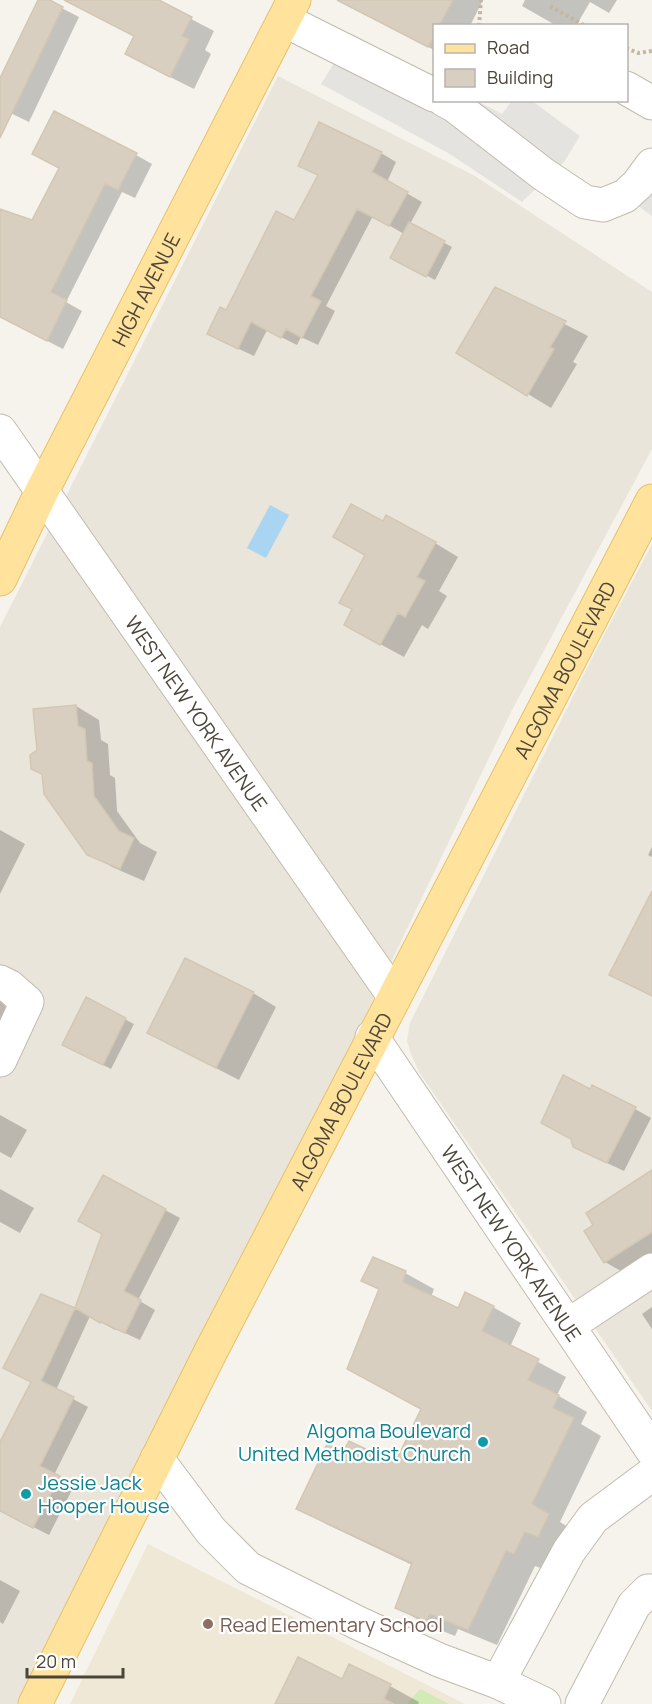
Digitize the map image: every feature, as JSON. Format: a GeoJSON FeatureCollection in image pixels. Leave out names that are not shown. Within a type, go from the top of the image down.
{"type":"FeatureCollection","features":[{"type":"Feature","properties":{"kind":"main road","name":"HIGH AVENUE"},"geometry":{"type":"LineString","coordinates":[[0,579],[42,491],[289,10]]}},
{"type":"Feature","properties":{"kind":"main road","name":"ALGOMA BOULEVARD"},"geometry":{"type":"LineString","coordinates":[[35,1704],[372,1036],[652,501]]}},
{"type":"Feature","properties":{"kind":"street"},"geometry":{"type":"LineString","coordinates":[[289,10],[433,92]]}},
{"type":"Feature","properties":{"kind":"street"},"geometry":{"type":"LineString","coordinates":[[449,102],[543,174],[585,202],[603,205],[625,196],[638,184],[652,165]]}},
{"type":"Feature","properties":{"kind":"street","name":"WEST NEW YORK AVENUE"},"geometry":{"type":"LineString","coordinates":[[0,431],[394,996]]}},
{"type":"Feature","properties":{"kind":"street"},"geometry":{"type":"LineString","coordinates":[[0,982],[10,987],[27,1002],[0,1060]]}},
{"type":"Feature","properties":{"kind":"street","name":"WEST NEW YORK AVENUE"},"geometry":{"type":"LineString","coordinates":[[372,1036],[652,1450]]}},
{"type":"Feature","properties":{"kind":"street"},"geometry":{"type":"LineString","coordinates":[[569,1325],[652,1270]]}},
{"type":"Feature","properties":{"kind":"street"},"geometry":{"type":"LineString","coordinates":[[157,1459],[211,1531],[248,1568],[358,1623],[439,1660],[498,1682],[544,1704]]}},
{"type":"Feature","properties":{"kind":"street"},"geometry":{"type":"LineString","coordinates":[[498,1682],[569,1551],[592,1518],[652,1474]]}},
{"type":"Feature","properties":{"kind":"street"},"geometry":{"type":"LineString","coordinates":[[582,1704],[634,1605],[648,1591],[652,1591]]}},
{"type":"Feature","properties":{"kind":"path"},"geometry":{"type":"LineString","coordinates":[[479,24],[481,0]]}},
{"type":"Feature","properties":{"kind":"path"},"geometry":{"type":"LineString","coordinates":[[550,6],[582,24]]}},
{"type":"Feature","properties":{"kind":"path"},"geometry":{"type":"LineString","coordinates":[[628,48],[638,53],[652,51]]}},
{"type":"Feature","properties":{"kind":"shaded area"},"geometry":{"type":"Polygon","coordinates":[[[352,34],[433,76],[433,102],[479,102],[502,114],[511,102],[533,102],[580,136],[564,162],[522,202],[448,153],[321,84],[352,34]]]}},
{"type":"Feature","properties":{"kind":"shaded area"},"geometry":{"type":"Polygon","coordinates":[[[278,76],[475,176],[652,292],[652,449],[511,712],[357,1033],[18,1704],[0,1704],[0,627],[278,76]]]}},
{"type":"Feature","properties":{"kind":"shaded area"},"geometry":{"type":"Polygon","coordinates":[[[652,184],[652,216],[637,205],[652,184]]]}},
{"type":"Feature","properties":{"kind":"shaded area"},"geometry":{"type":"Polygon","coordinates":[[[652,544],[652,1411],[419,1072],[407,1041],[410,1023],[593,656],[652,544]]]}},
{"type":"Feature","properties":{"kind":"shaded area","name":"Read Elementary School"},"geometry":{"type":"Polygon","coordinates":[[[148,1544],[465,1704],[70,1704],[148,1544]]]}},
{"type":"Feature","properties":{"kind":"green space"},"geometry":{"type":"Polygon","coordinates":[[[420,1689],[449,1704],[407,1704],[420,1689]]]}},
{"type":"Feature","properties":{"kind":"water"},"geometry":{"type":"Polygon","coordinates":[[[270,505],[289,515],[266,558],[247,548],[270,505]]]}},
{"type":"Feature","properties":{"kind":"building"},"geometry":{"type":"Polygon","coordinates":[[[38,0],[50,0],[63,7],[0,138],[0,78],[38,0]]]}},
{"type":"Feature","properties":{"kind":"building"},"geometry":{"type":"Polygon","coordinates":[[[64,0],[159,0],[192,17],[182,36],[189,39],[170,77],[125,54],[134,36],[64,0]]]}},
{"type":"Feature","properties":{"kind":"building"},"geometry":{"type":"Polygon","coordinates":[[[337,0],[453,0],[440,24],[433,24],[433,38],[428,47],[337,0]]]}},
{"type":"Feature","properties":{"kind":"building"},"geometry":{"type":"Polygon","coordinates":[[[54,111],[137,153],[118,190],[105,184],[51,292],[67,300],[47,341],[0,317],[0,209],[32,220],[59,168],[32,154],[54,111]]]}},
{"type":"Feature","properties":{"kind":"building"},"geometry":{"type":"Polygon","coordinates":[[[319,122],[382,152],[372,172],[408,192],[389,226],[357,209],[311,296],[321,301],[302,338],[286,329],[281,338],[251,322],[238,349],[207,334],[220,307],[226,310],[276,211],[294,220],[318,175],[298,166],[319,122]]]}},
{"type":"Feature","properties":{"kind":"building"},"geometry":{"type":"Polygon","coordinates":[[[409,222],[445,241],[426,277],[390,258],[409,222]]]}},
{"type":"Feature","properties":{"kind":"building"},"geometry":{"type":"Polygon","coordinates":[[[495,287],[566,321],[550,347],[554,349],[527,396],[456,353],[495,287]]]}},
{"type":"Feature","properties":{"kind":"building"},"geometry":{"type":"Polygon","coordinates":[[[351,504],[383,521],[386,515],[436,542],[417,577],[425,581],[405,617],[398,613],[380,645],[344,625],[352,609],[339,603],[365,555],[333,537],[351,504]]]}},
{"type":"Feature","properties":{"kind":"building"},"geometry":{"type":"Polygon","coordinates":[[[76,705],[78,726],[85,729],[87,761],[92,763],[94,796],[119,831],[134,838],[120,869],[87,855],[44,794],[42,774],[31,769],[30,755],[37,750],[33,709],[76,705]]]}},
{"type":"Feature","properties":{"kind":"building"},"geometry":{"type":"Polygon","coordinates":[[[652,891],[652,996],[609,975],[652,891]]]}},
{"type":"Feature","properties":{"kind":"building"},"geometry":{"type":"Polygon","coordinates":[[[185,958],[254,992],[216,1068],[147,1033],[185,958]]]}},
{"type":"Feature","properties":{"kind":"building"},"geometry":{"type":"Polygon","coordinates":[[[86,997],[126,1018],[103,1065],[62,1045],[86,997]]]}},
{"type":"Feature","properties":{"kind":"building"},"geometry":{"type":"Polygon","coordinates":[[[563,1075],[590,1089],[592,1085],[636,1107],[607,1163],[573,1147],[571,1139],[541,1123],[563,1075]]]}},
{"type":"Feature","properties":{"kind":"building"},"geometry":{"type":"Polygon","coordinates":[[[652,1170],[652,1232],[604,1263],[584,1231],[593,1225],[586,1213],[652,1170]]]}},
{"type":"Feature","properties":{"kind":"building"},"geometry":{"type":"Polygon","coordinates":[[[103,1175],[166,1209],[124,1291],[141,1300],[125,1333],[100,1323],[75,1308],[102,1234],[78,1221],[103,1175]]]}},
{"type":"Feature","properties":{"kind":"building","name":"Algoma Boulevard United Methodist Church"},"geometry":{"type":"Polygon","coordinates":[[[373,1257],[406,1271],[403,1282],[458,1308],[465,1292],[494,1306],[482,1331],[539,1359],[528,1380],[559,1395],[553,1408],[574,1418],[532,1504],[549,1514],[538,1537],[525,1532],[514,1554],[506,1551],[468,1630],[430,1614],[426,1621],[395,1608],[412,1563],[296,1509],[327,1444],[343,1452],[349,1441],[395,1463],[421,1409],[347,1369],[379,1289],[361,1281],[373,1257]]]}},
{"type":"Feature","properties":{"kind":"building"},"geometry":{"type":"Polygon","coordinates":[[[41,1294],[75,1308],[41,1381],[74,1397],[40,1466],[60,1476],[33,1528],[0,1511],[0,1442],[31,1382],[3,1368],[41,1294]]]}},
{"type":"Feature","properties":{"kind":"building"},"geometry":{"type":"Polygon","coordinates":[[[298,1657],[342,1679],[349,1664],[391,1684],[384,1699],[394,1704],[275,1704],[298,1657]]]}},
{"type":"Feature","properties":{"kind":"place","name":"Algoma Boulevard United Methodist Church"},"geometry":{"type":"Point","coordinates":[483,1442]}},
{"type":"Feature","properties":{"kind":"place","name":"Jessie Jack Hooper House"},"geometry":{"type":"Point","coordinates":[26,1494]}},
{"type":"Feature","properties":{"kind":"place","name":"Read Elementary School"},"geometry":{"type":"Point","coordinates":[208,1624]}}]}
